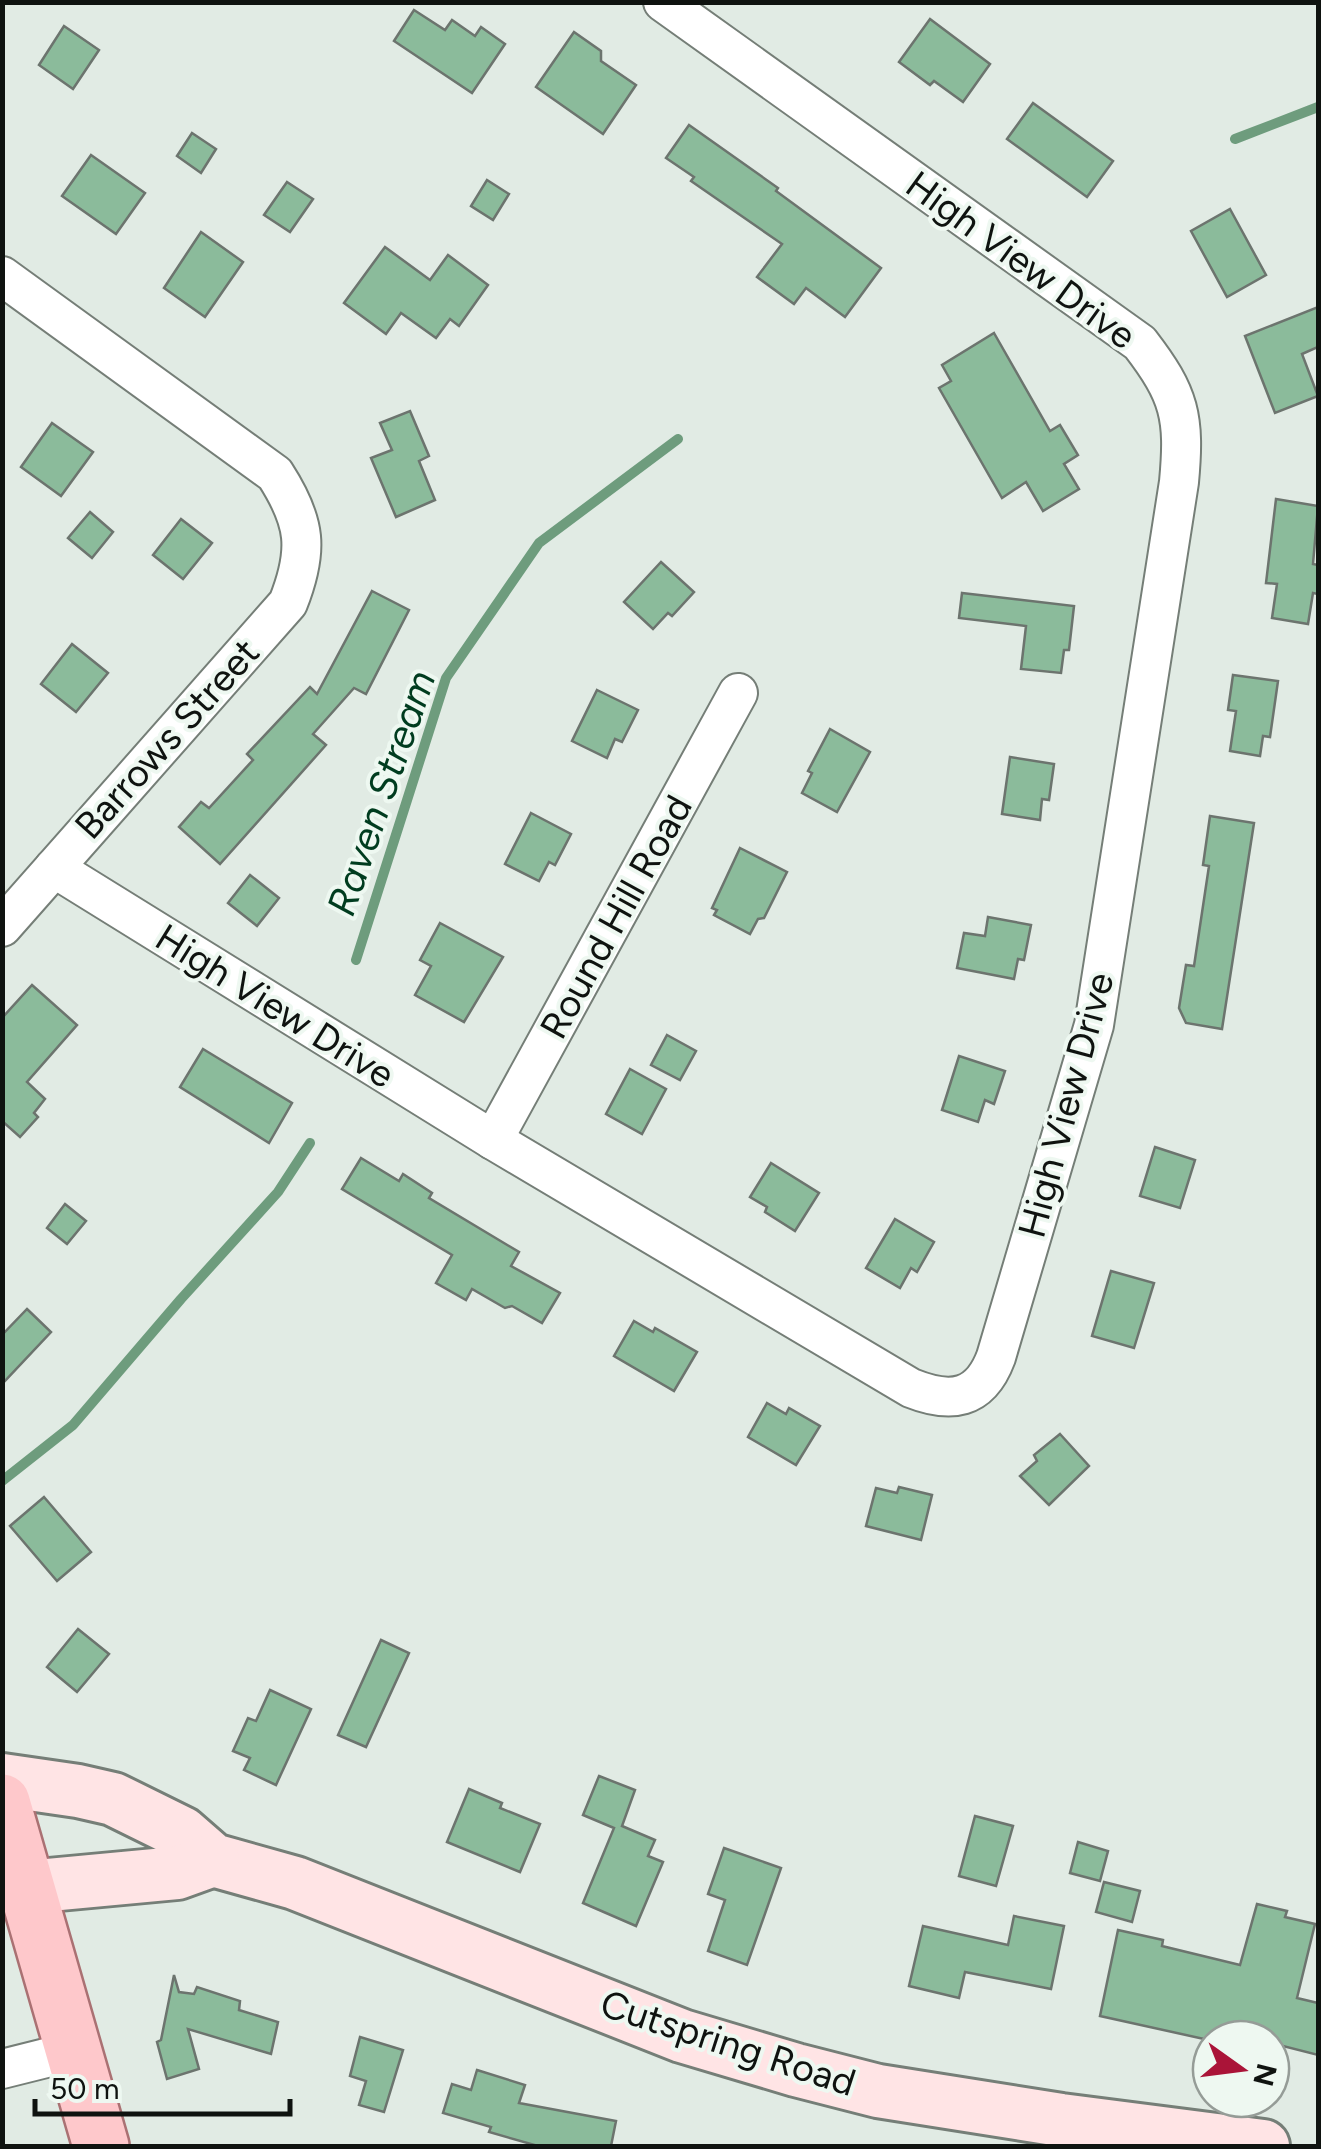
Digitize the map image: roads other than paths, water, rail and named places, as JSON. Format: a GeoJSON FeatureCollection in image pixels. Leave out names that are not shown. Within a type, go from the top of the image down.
{"type":"FeatureCollection","features":[{"type":"Feature","properties":{"kind":"main road"},"geometry":{"type":"LineString","coordinates":[[2,1802],[101,2146]]}},
{"type":"Feature","properties":{"kind":"street","name":"High View Drive"},"geometry":{"type":"LineString","coordinates":[[54,868],[492,1140],[911,1388],[946,1397],[974,1390],[984,1382],[996,1358],[1094,1025],[1179,482],[1183,442],[1179,408],[1166,376],[1140,343],[663,2]]}},
{"type":"Feature","properties":{"kind":"street","name":"Barrows Street"},"geometry":{"type":"LineString","coordinates":[[2,276],[275,474],[295,504],[303,538],[300,572],[288,603],[2,927]]}},
{"type":"Feature","properties":{"kind":"street","name":"Round Hill Road"},"geometry":{"type":"LineString","coordinates":[[492,1140],[738,693]]}},
{"type":"Feature","properties":{"kind":"street","name":"Cutspring Road"},"geometry":{"type":"LineString","coordinates":[[2,1780],[78,1790],[113,1800],[182,1834],[213,1860],[295,1883],[682,2036],[796,2070],[914,2097],[1263,2146]]}},
{"type":"Feature","properties":{"kind":"street"},"geometry":{"type":"LineString","coordinates":[[28,1887],[176,1873],[213,1860]]}},
{"type":"Feature","properties":{"kind":"street"},"geometry":{"type":"LineString","coordinates":[[2,2069],[74,2052]]}},
{"type":"Feature","properties":{"kind":"waterway","name":"Raven Stream"},"geometry":{"type":"LineString","coordinates":[[1235,139],[1318,107]]}},
{"type":"Feature","properties":{"kind":"waterway","name":"Raven Stream"},"geometry":{"type":"LineString","coordinates":[[356,960],[446,678],[539,543],[678,439]]}},
{"type":"Feature","properties":{"kind":"waterway","name":"Raven Stream"},"geometry":{"type":"LineString","coordinates":[[2,1481],[73,1425],[278,1192],[310,1143]]}}]}
